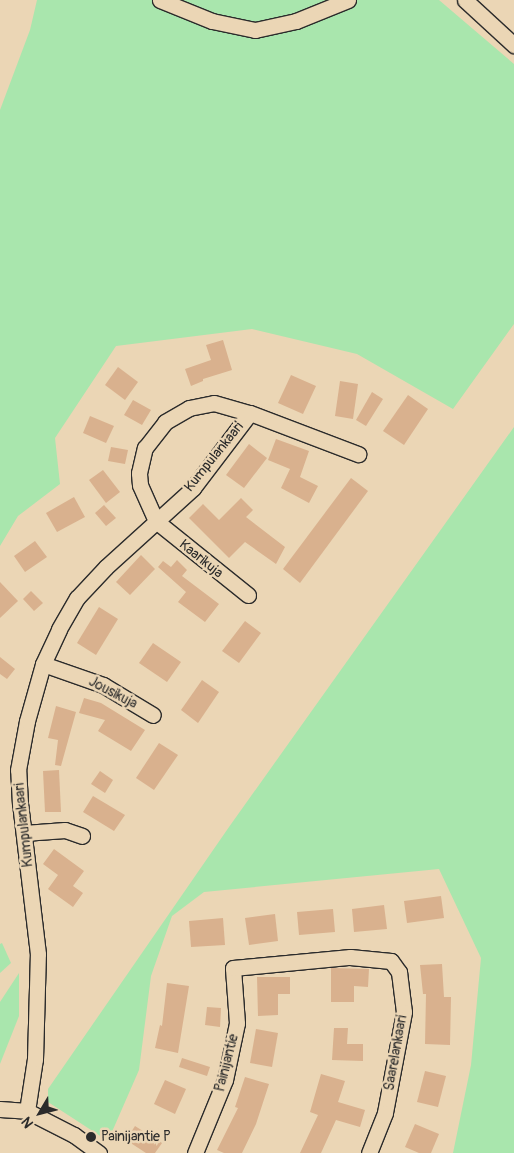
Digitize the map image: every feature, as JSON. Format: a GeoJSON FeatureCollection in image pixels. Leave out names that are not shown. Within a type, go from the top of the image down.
{"type":"FeatureCollection","features":[{"type":"Feature","properties":{"kind":"street"},"geometry":{"type":"LineString","coordinates":[[160,0],[212,21],[255,30],[296,21],[348,0]]}},
{"type":"Feature","properties":{"kind":"street"},"geometry":{"type":"LineString","coordinates":[[465,0],[514,44]]}},
{"type":"Feature","properties":{"kind":"street","name":"Kumpulankaari"},"geometry":{"type":"LineString","coordinates":[[156,521],[140,485],[138,473],[145,448],[165,422],[189,408],[214,403],[250,413],[358,454]]}},
{"type":"Feature","properties":{"kind":"street","name":"Kumpulankaari"},"geometry":{"type":"LineString","coordinates":[[26,1111],[35,1059],[38,954],[20,804],[18,770],[26,720],[43,664],[59,629],[77,598],[106,567],[193,488],[250,413]]}},
{"type":"Feature","properties":{"kind":"street","name":"Kaarikuja"},"geometry":{"type":"LineString","coordinates":[[156,521],[248,595]]}},
{"type":"Feature","properties":{"kind":"street","name":"Jousikuja"},"geometry":{"type":"LineString","coordinates":[[43,664],[103,685],[154,715]]}},
{"type":"Feature","properties":{"kind":"street"},"geometry":{"type":"LineString","coordinates":[[24,833],[65,830],[82,836]]}},
{"type":"Feature","properties":{"kind":"street","name":"Saarelankaari"},"geometry":{"type":"LineString","coordinates":[[233,968],[350,957],[391,962],[399,972],[404,1012],[386,1113],[369,1153]]}},
{"type":"Feature","properties":{"kind":"street","name":"Painijantie"},"geometry":{"type":"LineString","coordinates":[[195,1153],[225,1080],[237,1023],[233,968]]}},
{"type":"Feature","properties":{"kind":"street"},"geometry":{"type":"LineString","coordinates":[[0,1109],[26,1111],[74,1135],[99,1153]]}},
{"type":"Feature","properties":{"kind":"green space"},"geometry":{"type":"Polygon","coordinates":[[[37,0],[439,0],[514,64],[514,324],[453,409],[357,354],[252,329],[116,346],[55,438],[60,484],[18,516],[0,546],[0,110],[30,30],[37,0]]]}},
{"type":"Feature","properties":{"kind":"green space"},"geometry":{"type":"Polygon","coordinates":[[[514,427],[514,1153],[453,1153],[471,1065],[481,958],[439,869],[204,892],[172,916],[151,976],[139,1070],[108,1141],[48,1102],[48,1089],[229,827],[514,427]]]}},
{"type":"Feature","properties":{"kind":"green space"},"geometry":{"type":"Polygon","coordinates":[[[2,943],[11,963],[0,973],[0,944],[2,943]]]}},
{"type":"Feature","properties":{"kind":"green space"},"geometry":{"type":"Polygon","coordinates":[[[19,973],[19,1016],[0,1064],[0,1002],[19,973]]]}},
{"type":"Feature","properties":{"kind":"building"},"geometry":{"type":"Polygon","coordinates":[[[223,340],[232,370],[203,379],[203,381],[191,386],[185,369],[211,360],[206,345],[223,340]]]}},
{"type":"Feature","properties":{"kind":"building"},"geometry":{"type":"Polygon","coordinates":[[[118,367],[138,382],[125,400],[105,385],[118,367]]]}},
{"type":"Feature","properties":{"kind":"building"},"geometry":{"type":"Polygon","coordinates":[[[291,375],[316,386],[303,414],[278,403],[291,375]]]}},
{"type":"Feature","properties":{"kind":"building"},"geometry":{"type":"Polygon","coordinates":[[[340,381],[358,384],[353,419],[335,416],[340,381]]]}},
{"type":"Feature","properties":{"kind":"building"},"geometry":{"type":"Polygon","coordinates":[[[372,392],[383,399],[366,426],[356,420],[372,392]]]}},
{"type":"Feature","properties":{"kind":"building"},"geometry":{"type":"Polygon","coordinates":[[[408,395],[428,409],[404,445],[383,431],[408,395]]]}},
{"type":"Feature","properties":{"kind":"building"},"geometry":{"type":"Polygon","coordinates":[[[133,400],[151,410],[142,425],[124,415],[133,400]]]}},
{"type":"Feature","properties":{"kind":"building"},"geometry":{"type":"Polygon","coordinates":[[[90,416],[114,426],[106,443],[83,433],[90,416]]]}},
{"type":"Feature","properties":{"kind":"building"},"geometry":{"type":"Polygon","coordinates":[[[276,439],[309,451],[300,477],[318,486],[309,503],[281,488],[290,469],[268,460],[276,439]]]}},
{"type":"Feature","properties":{"kind":"building"},"geometry":{"type":"Polygon","coordinates":[[[249,444],[267,458],[244,488],[226,475],[249,444]]]}},
{"type":"Feature","properties":{"kind":"building"},"geometry":{"type":"Polygon","coordinates":[[[111,447],[128,450],[125,464],[108,461],[111,447]]]}},
{"type":"Feature","properties":{"kind":"building"},"geometry":{"type":"Polygon","coordinates":[[[103,470],[120,492],[106,503],[89,480],[103,470]]]}},
{"type":"Feature","properties":{"kind":"building"},"geometry":{"type":"Polygon","coordinates":[[[351,478],[368,491],[300,583],[283,569],[351,478]]]}},
{"type":"Feature","properties":{"kind":"building"},"geometry":{"type":"Polygon","coordinates":[[[74,497],[85,517],[57,532],[46,513],[74,497]]]}},
{"type":"Feature","properties":{"kind":"building"},"geometry":{"type":"Polygon","coordinates":[[[241,498],[253,510],[246,517],[285,547],[276,564],[245,542],[229,558],[189,518],[203,504],[219,520],[241,498]]]}},
{"type":"Feature","properties":{"kind":"building"},"geometry":{"type":"Polygon","coordinates":[[[104,505],[116,518],[106,526],[95,513],[104,505]]]}},
{"type":"Feature","properties":{"kind":"building"},"geometry":{"type":"Polygon","coordinates":[[[35,541],[47,557],[25,572],[14,556],[35,541]]]}},
{"type":"Feature","properties":{"kind":"building"},"geometry":{"type":"Polygon","coordinates":[[[141,555],[155,569],[130,595],[116,582],[141,555]]]}},
{"type":"Feature","properties":{"kind":"building"},"geometry":{"type":"Polygon","coordinates":[[[177,560],[187,570],[182,576],[219,604],[205,622],[178,602],[186,592],[158,567],[163,561],[171,567],[177,560]]]}},
{"type":"Feature","properties":{"kind":"building"},"geometry":{"type":"Polygon","coordinates":[[[0,582],[18,601],[0,618],[0,582]]]}},
{"type":"Feature","properties":{"kind":"building"},"geometry":{"type":"Polygon","coordinates":[[[31,591],[43,603],[34,611],[23,599],[31,591]]]}},
{"type":"Feature","properties":{"kind":"building"},"geometry":{"type":"Polygon","coordinates":[[[99,607],[118,619],[96,655],[77,643],[99,607]]]}},
{"type":"Feature","properties":{"kind":"building"},"geometry":{"type":"Polygon","coordinates":[[[245,621],[261,633],[239,663],[222,651],[245,621]]]}},
{"type":"Feature","properties":{"kind":"building"},"geometry":{"type":"Polygon","coordinates":[[[153,643],[181,662],[167,682],[139,663],[153,643]]]}},
{"type":"Feature","properties":{"kind":"building"},"geometry":{"type":"Polygon","coordinates":[[[0,657],[15,669],[7,679],[0,674],[0,657]]]}},
{"type":"Feature","properties":{"kind":"building"},"geometry":{"type":"Polygon","coordinates":[[[202,680],[219,692],[198,723],[181,710],[202,680]]]}},
{"type":"Feature","properties":{"kind":"building"},"geometry":{"type":"Polygon","coordinates":[[[84,698],[101,703],[145,730],[131,751],[98,731],[105,720],[79,713],[84,698]]]}},
{"type":"Feature","properties":{"kind":"building"},"geometry":{"type":"Polygon","coordinates":[[[56,706],[76,712],[61,766],[55,765],[58,740],[48,738],[56,706]]]}},
{"type":"Feature","properties":{"kind":"building"},"geometry":{"type":"Polygon","coordinates":[[[159,743],[178,755],[154,790],[136,778],[159,743]]]}},
{"type":"Feature","properties":{"kind":"building"},"geometry":{"type":"Polygon","coordinates":[[[59,770],[61,812],[45,812],[43,771],[59,770]]]}},
{"type":"Feature","properties":{"kind":"building"},"geometry":{"type":"Polygon","coordinates":[[[100,771],[113,780],[105,793],[91,784],[100,771]]]}},
{"type":"Feature","properties":{"kind":"building"},"geometry":{"type":"Polygon","coordinates":[[[93,796],[125,815],[114,831],[83,812],[93,796]]]}},
{"type":"Feature","properties":{"kind":"building"},"geometry":{"type":"Polygon","coordinates":[[[54,849],[84,871],[73,886],[83,893],[73,907],[48,889],[58,875],[43,864],[54,849]]]}},
{"type":"Feature","properties":{"kind":"building"},"geometry":{"type":"Polygon","coordinates":[[[441,896],[444,918],[407,923],[404,901],[441,896]]]}},
{"type":"Feature","properties":{"kind":"building"},"geometry":{"type":"Polygon","coordinates":[[[384,905],[387,929],[354,932],[352,909],[384,905]]]}},
{"type":"Feature","properties":{"kind":"building"},"geometry":{"type":"Polygon","coordinates":[[[333,909],[335,932],[299,935],[297,912],[333,909]]]}},
{"type":"Feature","properties":{"kind":"building"},"geometry":{"type":"Polygon","coordinates":[[[275,914],[278,941],[249,945],[245,918],[275,914]]]}},
{"type":"Feature","properties":{"kind":"building"},"geometry":{"type":"Polygon","coordinates":[[[223,918],[225,945],[191,947],[189,921],[223,918]]]}},
{"type":"Feature","properties":{"kind":"building"},"geometry":{"type":"Polygon","coordinates":[[[442,964],[444,997],[451,997],[450,1045],[425,1044],[426,994],[423,994],[420,965],[442,964]]]}},
{"type":"Feature","properties":{"kind":"building"},"geometry":{"type":"Polygon","coordinates":[[[331,968],[369,969],[368,987],[354,986],[354,1002],[331,1002],[331,968]]]}},
{"type":"Feature","properties":{"kind":"building"},"geometry":{"type":"Polygon","coordinates":[[[257,977],[290,977],[290,994],[278,994],[278,1015],[258,1016],[257,977]]]}},
{"type":"Feature","properties":{"kind":"building"},"geometry":{"type":"Polygon","coordinates":[[[167,983],[189,986],[178,1053],[155,1048],[160,1025],[162,1026],[167,983]]]}},
{"type":"Feature","properties":{"kind":"building"},"geometry":{"type":"Polygon","coordinates":[[[207,1007],[221,1008],[220,1027],[205,1025],[207,1007]]]}},
{"type":"Feature","properties":{"kind":"building"},"geometry":{"type":"Polygon","coordinates":[[[334,1028],[348,1028],[347,1044],[363,1044],[363,1061],[332,1060],[334,1028]]]}},
{"type":"Feature","properties":{"kind":"building"},"geometry":{"type":"Polygon","coordinates":[[[256,1029],[278,1033],[272,1067],[250,1063],[256,1029]]]}},
{"type":"Feature","properties":{"kind":"building"},"geometry":{"type":"Polygon","coordinates":[[[182,1058],[210,1067],[207,1076],[179,1067],[182,1058]]]}},
{"type":"Feature","properties":{"kind":"building"},"geometry":{"type":"Polygon","coordinates":[[[425,1071],[446,1076],[438,1107],[417,1102],[425,1071]]]}},
{"type":"Feature","properties":{"kind":"building"},"geometry":{"type":"Polygon","coordinates":[[[321,1074],[345,1081],[338,1102],[365,1110],[360,1127],[336,1120],[321,1153],[300,1153],[318,1115],[310,1112],[321,1074]]]}},
{"type":"Feature","properties":{"kind":"building"},"geometry":{"type":"Polygon","coordinates":[[[245,1077],[269,1084],[256,1124],[242,1153],[224,1153],[217,1150],[238,1108],[235,1107],[245,1077]]]}},
{"type":"Feature","properties":{"kind":"building"},"geometry":{"type":"Polygon","coordinates":[[[165,1080],[186,1089],[175,1114],[154,1104],[165,1080]]]}},
{"type":"Feature","properties":{"kind":"building"},"geometry":{"type":"Polygon","coordinates":[[[415,1124],[439,1134],[431,1153],[419,1153],[405,1147],[415,1124]]]}},
{"type":"Feature","properties":{"kind":"building"},"geometry":{"type":"Polygon","coordinates":[[[135,1126],[162,1143],[155,1153],[146,1153],[126,1140],[135,1126]]]}},
{"type":"Feature","properties":{"kind":"place","name":"Painijantie P"},"geometry":{"type":"Point","coordinates":[91,1137]}}]}
